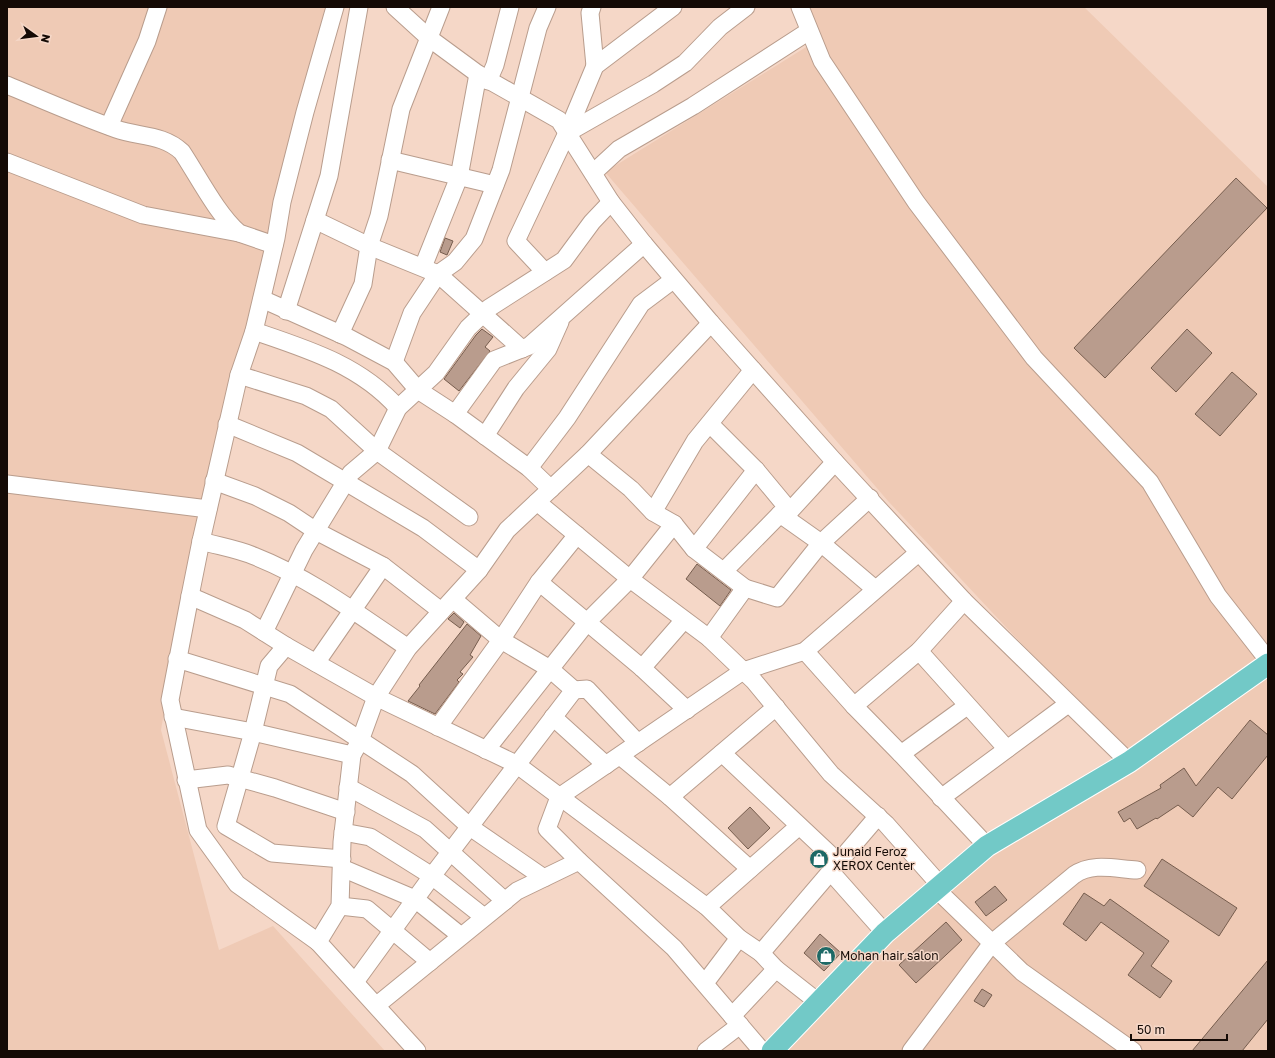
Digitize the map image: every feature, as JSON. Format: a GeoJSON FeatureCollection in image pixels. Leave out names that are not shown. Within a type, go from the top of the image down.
{"type":"FeatureCollection","features":[{"type":"Feature","properties":{"kind":"main road"},"geometry":{"type":"LineString","coordinates":[[772,1051],[885,933],[987,846],[1128,762],[1266,668]]}},
{"type":"Feature","properties":{"kind":"street"},"geometry":{"type":"LineString","coordinates":[[109,126],[147,41],[158,7]]}},
{"type":"Feature","properties":{"kind":"street"},"geometry":{"type":"LineString","coordinates":[[335,7],[305,112],[282,202],[274,246],[254,331],[239,375],[227,424],[200,541],[170,700],[186,780],[198,830],[238,884],[318,942],[377,1005],[417,1051]]}},
{"type":"Feature","properties":{"kind":"street"},"geometry":{"type":"LineString","coordinates":[[286,312],[328,176],[359,7]]}},
{"type":"Feature","properties":{"kind":"street"},"geometry":{"type":"LineString","coordinates":[[395,7],[429,38],[483,77],[559,120],[611,202],[673,280],[711,323],[918,553],[964,601],[1128,762]]}},
{"type":"Feature","properties":{"kind":"street"},"geometry":{"type":"LineString","coordinates":[[340,334],[363,284],[368,246],[379,216],[401,109],[440,7]]}},
{"type":"Feature","properties":{"kind":"street"},"geometry":{"type":"LineString","coordinates":[[394,362],[430,270],[459,177],[483,77],[495,65],[510,7]]}},
{"type":"Feature","properties":{"kind":"street"},"geometry":{"type":"LineString","coordinates":[[430,270],[455,262],[474,239],[501,170],[538,28],[547,7]]}},
{"type":"Feature","properties":{"kind":"street"},"geometry":{"type":"LineString","coordinates":[[545,272],[516,240],[567,133],[595,66],[590,13],[592,7]]}},
{"type":"Feature","properties":{"kind":"street"},"geometry":{"type":"LineString","coordinates":[[595,66],[673,7]]}},
{"type":"Feature","properties":{"kind":"street"},"geometry":{"type":"LineString","coordinates":[[567,133],[653,84],[685,63],[720,27],[746,7]]}},
{"type":"Feature","properties":{"kind":"street"},"geometry":{"type":"LineString","coordinates":[[800,7],[822,61],[916,202],[1034,358],[1150,482],[1218,596],[1266,668]]}},
{"type":"Feature","properties":{"kind":"street"},"geometry":{"type":"LineString","coordinates":[[593,173],[619,149],[694,106],[809,31]]}},
{"type":"Feature","properties":{"kind":"street"},"geometry":{"type":"LineString","coordinates":[[7,85],[120,131],[158,138],[175,146],[182,152],[225,218],[239,232]]}},
{"type":"Feature","properties":{"kind":"street"},"geometry":{"type":"LineString","coordinates":[[390,160],[495,185]]}},
{"type":"Feature","properties":{"kind":"street"},"geometry":{"type":"LineString","coordinates":[[7,162],[143,215],[239,232],[274,246]]}},
{"type":"Feature","properties":{"kind":"street"},"geometry":{"type":"LineString","coordinates":[[264,632],[304,550],[351,472],[377,451],[398,408],[436,373],[468,328],[483,313],[564,260],[592,222],[611,202]]}},
{"type":"Feature","properties":{"kind":"street"},"geometry":{"type":"LineString","coordinates":[[315,220],[368,246],[430,270],[483,313],[522,349]]}},
{"type":"Feature","properties":{"kind":"street"},"geometry":{"type":"LineString","coordinates":[[455,414],[494,360],[529,346],[644,244]]}},
{"type":"Feature","properties":{"kind":"street"},"geometry":{"type":"LineString","coordinates":[[530,468],[567,418],[641,304],[673,280]]}},
{"type":"Feature","properties":{"kind":"street"},"geometry":{"type":"LineString","coordinates":[[262,299],[286,312],[340,334],[394,362],[418,390],[455,414],[530,468],[551,489]]}},
{"type":"Feature","properties":{"kind":"street"},"geometry":{"type":"LineString","coordinates":[[485,436],[516,388],[548,349],[564,314]]}},
{"type":"Feature","properties":{"kind":"street"},"geometry":{"type":"LineString","coordinates":[[318,942],[340,906],[343,832],[348,787],[356,748],[376,697],[408,648],[479,570],[508,530],[588,454],[711,323]]}},
{"type":"Feature","properties":{"kind":"street"},"geometry":{"type":"LineString","coordinates":[[254,331],[316,352],[350,369],[388,397],[398,408]]}},
{"type":"Feature","properties":{"kind":"street"},"geometry":{"type":"LineString","coordinates":[[653,512],[695,442],[753,370]]}},
{"type":"Feature","properties":{"kind":"street"},"geometry":{"type":"LineString","coordinates":[[239,375],[306,396],[331,409],[377,451],[469,517]]}},
{"type":"Feature","properties":{"kind":"street"},"geometry":{"type":"LineString","coordinates":[[227,424],[297,453],[422,528],[479,570]]}},
{"type":"Feature","properties":{"kind":"street"},"geometry":{"type":"LineString","coordinates":[[710,424],[756,470],[785,512],[875,589]]}},
{"type":"Feature","properties":{"kind":"street"},"geometry":{"type":"LineString","coordinates":[[588,454],[631,489],[653,512],[674,524],[694,549],[745,588],[777,598],[821,542],[870,498]]}},
{"type":"Feature","properties":{"kind":"street"},"geometry":{"type":"LineString","coordinates":[[724,571],[835,462]]}},
{"type":"Feature","properties":{"kind":"street"},"geometry":{"type":"LineString","coordinates":[[694,549],[756,470]]}},
{"type":"Feature","properties":{"kind":"street"},"geometry":{"type":"LineString","coordinates":[[214,481],[255,496],[289,513],[316,531],[383,566],[447,605],[501,640],[550,669],[574,690],[587,689],[638,743]]}},
{"type":"Feature","properties":{"kind":"street"},"geometry":{"type":"LineString","coordinates":[[7,484],[208,509]]}},
{"type":"Feature","properties":{"kind":"street"},"geometry":{"type":"LineString","coordinates":[[537,502],[630,578],[709,638],[754,681],[831,774],[878,816],[897,836],[938,887],[992,943],[1033,981],[1133,1051]]}},
{"type":"Feature","properties":{"kind":"street"},"geometry":{"type":"LineString","coordinates":[[486,750],[588,621],[630,578],[674,524]]}},
{"type":"Feature","properties":{"kind":"street"},"geometry":{"type":"LineString","coordinates":[[438,726],[501,640],[539,582],[577,535]]}},
{"type":"Feature","properties":{"kind":"street"},"geometry":{"type":"LineString","coordinates":[[200,541],[252,555],[292,573],[352,609],[408,648]]}},
{"type":"Feature","properties":{"kind":"street"},"geometry":{"type":"LineString","coordinates":[[762,1051],[674,948],[579,861],[547,829],[559,797],[743,671],[805,651],[918,553]]}},
{"type":"Feature","properties":{"kind":"street"},"geometry":{"type":"LineString","coordinates":[[316,663],[383,566]]}},
{"type":"Feature","properties":{"kind":"street"},"geometry":{"type":"LineString","coordinates":[[539,582],[588,621],[687,710]]}},
{"type":"Feature","properties":{"kind":"street"},"geometry":{"type":"LineString","coordinates":[[709,638],[745,588]]}},
{"type":"Feature","properties":{"kind":"street"},"geometry":{"type":"LineString","coordinates":[[190,596],[245,620],[286,646],[376,697],[516,764],[707,908],[739,938],[762,953],[776,968],[818,1002]]}},
{"type":"Feature","properties":{"kind":"street"},"geometry":{"type":"LineString","coordinates":[[854,706],[918,652],[964,601]]}},
{"type":"Feature","properties":{"kind":"street"},"geometry":{"type":"LineString","coordinates":[[642,668],[684,620]]}},
{"type":"Feature","properties":{"kind":"street"},"geometry":{"type":"LineString","coordinates":[[286,646],[269,666],[253,732],[226,826],[272,853],[342,863],[416,899],[461,936]]}},
{"type":"Feature","properties":{"kind":"street"},"geometry":{"type":"LineString","coordinates":[[805,651],[854,706],[987,846]]}},
{"type":"Feature","properties":{"kind":"street"},"geometry":{"type":"LineString","coordinates":[[918,652],[1007,749]]}},
{"type":"Feature","properties":{"kind":"street"},"geometry":{"type":"LineString","coordinates":[[177,659],[290,694],[356,748],[412,774],[470,827],[544,878]]}},
{"type":"Feature","properties":{"kind":"street"},"geometry":{"type":"LineString","coordinates":[[355,982],[516,764],[574,690]]}},
{"type":"Feature","properties":{"kind":"street"},"geometry":{"type":"LineString","coordinates":[[941,798],[1068,704]]}},
{"type":"Feature","properties":{"kind":"street"},"geometry":{"type":"LineString","coordinates":[[901,754],[967,706]]}},
{"type":"Feature","properties":{"kind":"street"},"geometry":{"type":"LineString","coordinates":[[670,798],[776,707]]}},
{"type":"Feature","properties":{"kind":"street"},"geometry":{"type":"LineString","coordinates":[[174,717],[253,732],[356,748]]}},
{"type":"Feature","properties":{"kind":"street"},"geometry":{"type":"LineString","coordinates":[[553,717],[606,765]]}},
{"type":"Feature","properties":{"kind":"street"},"geometry":{"type":"LineString","coordinates":[[722,753],[799,826],[834,867],[885,933]]}},
{"type":"Feature","properties":{"kind":"street"},"geometry":{"type":"LineString","coordinates":[[620,756],[670,798],[750,870]]}},
{"type":"Feature","properties":{"kind":"street"},"geometry":{"type":"LineString","coordinates":[[186,780],[228,775],[275,788],[346,812]]}},
{"type":"Feature","properties":{"kind":"street"},"geometry":{"type":"LineString","coordinates":[[348,787],[425,829],[505,901]]}},
{"type":"Feature","properties":{"kind":"street"},"geometry":{"type":"LineString","coordinates":[[762,953],[878,816]]}},
{"type":"Feature","properties":{"kind":"street"},"geometry":{"type":"LineString","coordinates":[[707,908],[799,826]]}},
{"type":"Feature","properties":{"kind":"street"},"geometry":{"type":"LineString","coordinates":[[343,832],[370,837],[432,876],[484,917]]}},
{"type":"Feature","properties":{"kind":"street"},"geometry":{"type":"LineString","coordinates":[[377,1005],[517,891],[579,861]]}},
{"type":"Feature","properties":{"kind":"street"},"geometry":{"type":"LineString","coordinates":[[911,1051],[992,943],[1082,870],[1100,867],[1137,870]]}},
{"type":"Feature","properties":{"kind":"street"},"geometry":{"type":"LineString","coordinates":[[340,906],[367,909],[430,962]]}},
{"type":"Feature","properties":{"kind":"street"},"geometry":{"type":"LineString","coordinates":[[705,983],[739,938]]}},
{"type":"Feature","properties":{"kind":"street"},"geometry":{"type":"LineString","coordinates":[[706,1051],[736,1021],[776,968]]}},
{"type":"Feature","properties":{"kind":"shaded area"},"geometry":{"type":"Polygon","coordinates":[[[7,7],[325,7],[180,615],[161,730],[219,950],[273,926],[385,1051],[7,1051],[7,7]]]}},
{"type":"Feature","properties":{"kind":"shaded area"},"geometry":{"type":"Polygon","coordinates":[[[796,7],[1084,7],[1268,187],[1268,1051],[788,1051],[834,989],[991,851],[1135,765],[888,501],[605,172],[811,44],[796,7]]]}},
{"type":"Feature","properties":{"kind":"building"},"geometry":{"type":"Polygon","coordinates":[[[1236,178],[1267,208],[1105,378],[1074,348],[1236,178]]]}},
{"type":"Feature","properties":{"kind":"building"},"geometry":{"type":"Polygon","coordinates":[[[445,238],[453,241],[447,255],[440,252],[445,238]]]}},
{"type":"Feature","properties":{"kind":"building"},"geometry":{"type":"Polygon","coordinates":[[[482,329],[493,337],[485,347],[490,351],[459,391],[444,379],[482,329]]]}},
{"type":"Feature","properties":{"kind":"building"},"geometry":{"type":"Polygon","coordinates":[[[1187,329],[1212,353],[1176,392],[1151,368],[1187,329]]]}},
{"type":"Feature","properties":{"kind":"building"},"geometry":{"type":"Polygon","coordinates":[[[1232,372],[1257,394],[1220,436],[1195,414],[1232,372]]]}},
{"type":"Feature","properties":{"kind":"building"},"geometry":{"type":"Polygon","coordinates":[[[697,564],[731,590],[720,606],[686,579],[697,564]]]}},
{"type":"Feature","properties":{"kind":"building"},"geometry":{"type":"Polygon","coordinates":[[[454,613],[464,622],[460,628],[448,619],[454,613]]]}},
{"type":"Feature","properties":{"kind":"building"},"geometry":{"type":"Polygon","coordinates":[[[467,624],[481,636],[470,655],[473,657],[460,672],[463,674],[457,680],[459,682],[435,714],[408,701],[420,686],[419,685],[467,624]]]}},
{"type":"Feature","properties":{"kind":"building"},"geometry":{"type":"Polygon","coordinates":[[[1250,720],[1268,735],[1268,755],[1232,799],[1218,787],[1193,817],[1178,805],[1157,819],[1156,818],[1137,829],[1130,818],[1124,822],[1118,812],[1161,788],[1160,785],[1184,768],[1196,786],[1250,720]]]}},
{"type":"Feature","properties":{"kind":"building"},"geometry":{"type":"Polygon","coordinates":[[[750,807],[770,828],[748,849],[728,828],[750,807]]]}},
{"type":"Feature","properties":{"kind":"building"},"geometry":{"type":"Polygon","coordinates":[[[1162,859],[1237,908],[1219,936],[1144,886],[1162,859]]]}},
{"type":"Feature","properties":{"kind":"building"},"geometry":{"type":"Polygon","coordinates":[[[995,886],[1007,900],[986,916],[975,902],[995,886]]]}},
{"type":"Feature","properties":{"kind":"building"},"geometry":{"type":"Polygon","coordinates":[[[1084,893],[1104,906],[1110,899],[1169,941],[1151,966],[1172,981],[1160,998],[1128,975],[1144,953],[1101,922],[1086,941],[1063,924],[1084,893]]]}},
{"type":"Feature","properties":{"kind":"building"},"geometry":{"type":"Polygon","coordinates":[[[946,922],[962,940],[916,983],[899,965],[946,922]]]}},
{"type":"Feature","properties":{"kind":"building"},"geometry":{"type":"Polygon","coordinates":[[[820,934],[841,953],[824,971],[804,953],[820,934]]]}},
{"type":"Feature","properties":{"kind":"building"},"geometry":{"type":"Polygon","coordinates":[[[1268,960],[1268,1019],[1242,1051],[1192,1051],[1268,960]]]}},
{"type":"Feature","properties":{"kind":"building"},"geometry":{"type":"Polygon","coordinates":[[[982,989],[992,995],[984,1007],[974,1001],[982,989]]]}},
{"type":"Feature","properties":{"kind":"place","name":"Junaid Feroz XEROX Center"},"geometry":{"type":"Point","coordinates":[819,859]}},
{"type":"Feature","properties":{"kind":"place","name":"Mohan hair salon"},"geometry":{"type":"Point","coordinates":[826,956]}}]}
